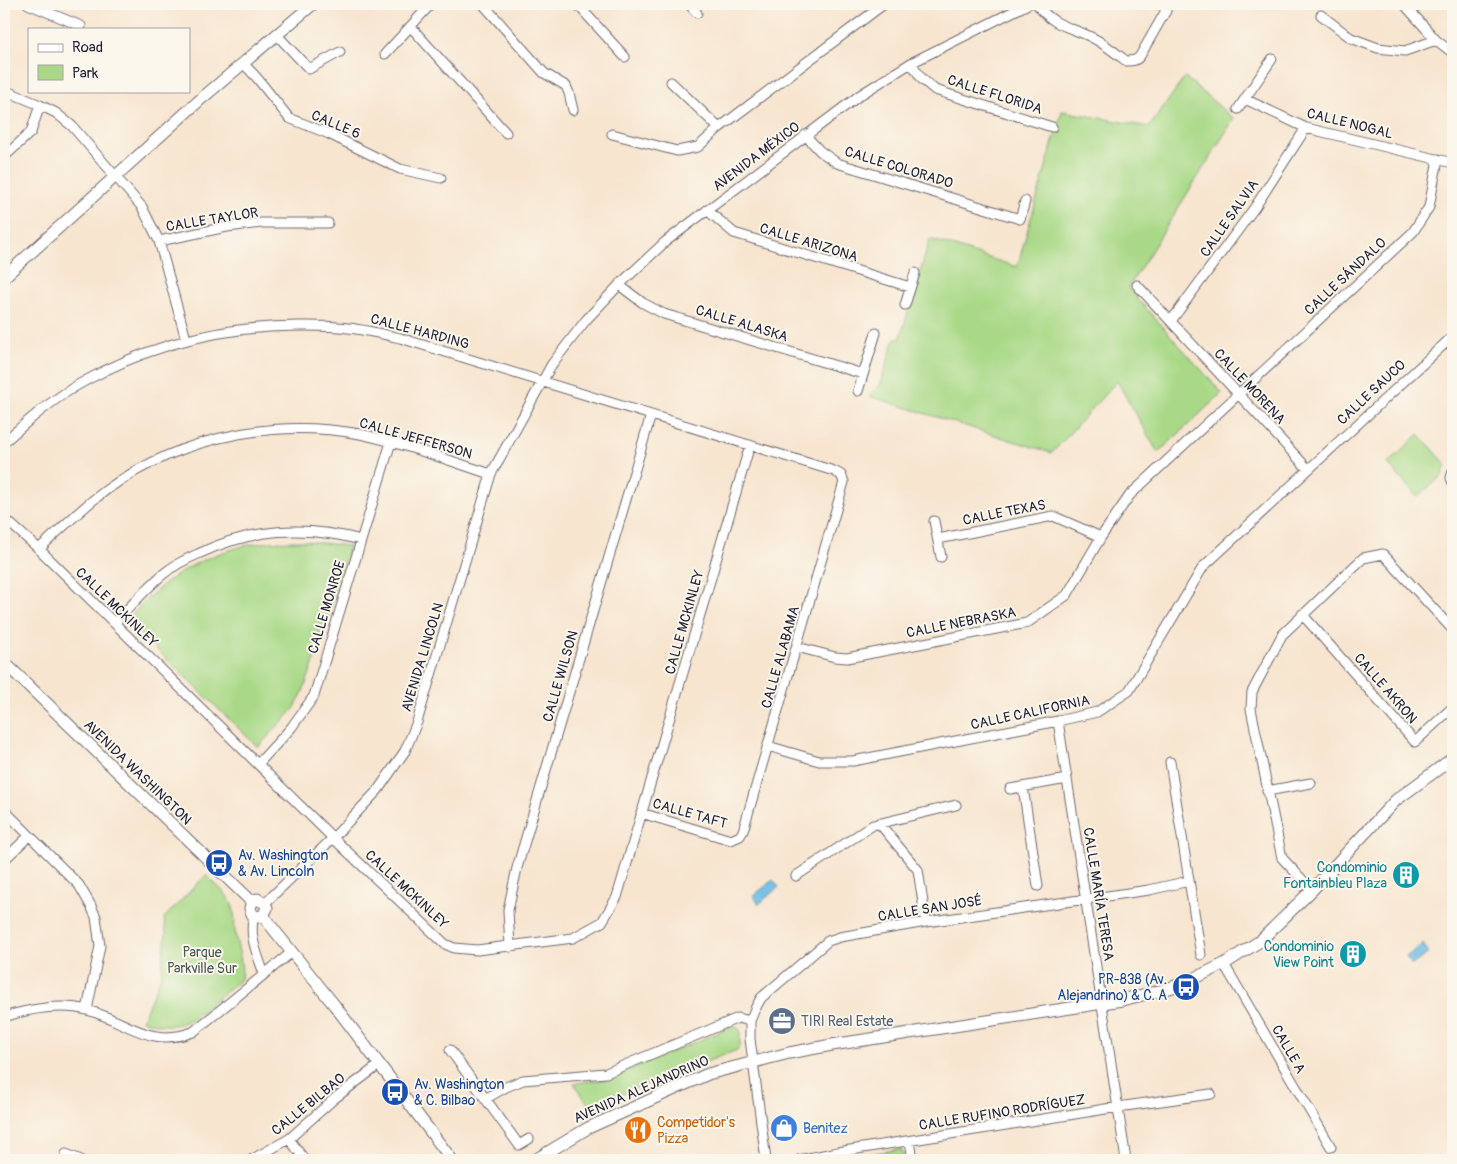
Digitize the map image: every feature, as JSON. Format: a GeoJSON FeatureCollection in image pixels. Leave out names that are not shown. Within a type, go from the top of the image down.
{"type":"FeatureCollection","features":[{"type":"Feature","properties":{"kind":"street"},"geometry":{"type":"LineString","coordinates":[[28,4],[81,26]]}},
{"type":"Feature","properties":{"kind":"street"},"geometry":{"type":"LineString","coordinates":[[4,278],[243,63],[314,4]]}},
{"type":"Feature","properties":{"kind":"street"},"geometry":{"type":"LineString","coordinates":[[385,54],[432,4]]}},
{"type":"Feature","properties":{"kind":"street"},"geometry":{"type":"LineString","coordinates":[[483,4],[544,73],[566,86],[570,93],[573,110]]}},
{"type":"Feature","properties":{"kind":"street"},"geometry":{"type":"LineString","coordinates":[[578,4],[625,57]]}},
{"type":"Feature","properties":{"kind":"street"},"geometry":{"type":"LineString","coordinates":[[689,4],[697,13]]}},
{"type":"Feature","properties":{"kind":"street"},"geometry":{"type":"LineString","coordinates":[[612,134],[677,151],[698,147],[719,128],[884,4]]}},
{"type":"Feature","properties":{"kind":"street","name":"AVENIDA MÉXICO"},"geometry":{"type":"LineString","coordinates":[[542,380],[564,347],[586,320],[619,285],[665,242],[860,95],[911,63],[1028,4]]}},
{"type":"Feature","properties":{"kind":"street"},"geometry":{"type":"LineString","coordinates":[[1037,4],[1044,15],[1051,20],[1093,38],[1126,61],[1137,60],[1140,56],[1166,11],[1162,4]]}},
{"type":"Feature","properties":{"kind":"street"},"geometry":{"type":"LineString","coordinates":[[1404,4],[1436,40],[1453,53]]}},
{"type":"Feature","properties":{"kind":"street"},"geometry":{"type":"LineString","coordinates":[[1321,15],[1351,38],[1378,48],[1405,51],[1436,40]]}},
{"type":"Feature","properties":{"kind":"street"},"geometry":{"type":"LineString","coordinates":[[411,27],[506,133]]}},
{"type":"Feature","properties":{"kind":"street"},"geometry":{"type":"LineString","coordinates":[[276,34],[309,69],[340,52]]}},
{"type":"Feature","properties":{"kind":"street"},"geometry":{"type":"LineString","coordinates":[[1238,109],[1272,59]]}},
{"type":"Feature","properties":{"kind":"street","name":"CALLE 6"},"geometry":{"type":"LineString","coordinates":[[243,63],[288,118],[329,134],[400,168],[441,178]]}},
{"type":"Feature","properties":{"kind":"street","name":"CALLE FLORIDA"},"geometry":{"type":"LineString","coordinates":[[911,63],[922,79],[935,90],[1052,127]]}},
{"type":"Feature","properties":{"kind":"street"},"geometry":{"type":"LineString","coordinates":[[671,82],[719,128]]}},
{"type":"Feature","properties":{"kind":"street"},"geometry":{"type":"LineString","coordinates":[[4,90],[56,113],[72,126],[142,207],[160,241],[186,339]]}},
{"type":"Feature","properties":{"kind":"street","name":"CALLE NOGAL"},"geometry":{"type":"LineString","coordinates":[[1245,99],[1306,128],[1453,163]]}},
{"type":"Feature","properties":{"kind":"street"},"geometry":{"type":"LineString","coordinates":[[4,157],[31,132],[40,105]]}},
{"type":"Feature","properties":{"kind":"street","name":"CALLE SALVIA"},"geometry":{"type":"LineString","coordinates":[[1171,321],[1255,207],[1306,128]]}},
{"type":"Feature","properties":{"kind":"street","name":"CALLE COLORADO"},"geometry":{"type":"LineString","coordinates":[[806,135],[820,151],[837,163],[1020,219],[1025,201]]}},
{"type":"Feature","properties":{"kind":"street","name":"CALLE SÁNDALO"},"geometry":{"type":"LineString","coordinates":[[1238,394],[1413,232],[1429,207],[1438,159]]}},
{"type":"Feature","properties":{"kind":"street","name":"CALLE ARIZONA"},"geometry":{"type":"LineString","coordinates":[[707,210],[734,233],[910,287]]}},
{"type":"Feature","properties":{"kind":"street","name":"CALLE TAYLOR"},"geometry":{"type":"LineString","coordinates":[[160,241],[228,227],[253,224],[328,223]]}},
{"type":"Feature","properties":{"kind":"street"},"geometry":{"type":"LineString","coordinates":[[905,305],[915,273]]}},
{"type":"Feature","properties":{"kind":"street","name":"CALLE ALASKA"},"geometry":{"type":"LineString","coordinates":[[619,285],[643,303],[664,314],[863,374]]}},
{"type":"Feature","properties":{"kind":"street","name":"CALLE MORENA"},"geometry":{"type":"LineString","coordinates":[[1137,285],[1308,469]]}},
{"type":"Feature","properties":{"kind":"street","name":"CALLE HARDING"},"geometry":{"type":"LineString","coordinates":[[4,442],[51,403],[85,381],[140,355],[186,339],[240,328],[289,326],[347,327],[400,338],[542,380],[834,471],[841,475]]}},
{"type":"Feature","properties":{"kind":"street"},"geometry":{"type":"LineString","coordinates":[[858,391],[876,333]]}},
{"type":"Feature","properties":{"kind":"street","name":"CALLE SAUCO"},"geometry":{"type":"LineString","coordinates":[[1308,469],[1453,336]]}},
{"type":"Feature","properties":{"kind":"street","name":"AVENIDA LINCOLN"},"geometry":{"type":"LineString","coordinates":[[265,903],[333,838],[378,790],[405,751],[417,722],[491,474],[542,380]]}},
{"type":"Feature","properties":{"kind":"street","name":"CALLE NEBRASKA"},"geometry":{"type":"LineString","coordinates":[[797,647],[835,657],[847,658],[1027,623],[1067,595],[1101,537],[1130,496],[1238,394]]}},
{"type":"Feature","properties":{"kind":"street","name":"CALLE WILSON"},"geometry":{"type":"LineString","coordinates":[[510,947],[508,910],[517,868],[651,415]]}},
{"type":"Feature","properties":{"kind":"street","name":"CALLE JEFFERSON"},"geometry":{"type":"LineString","coordinates":[[39,549],[69,520],[114,485],[160,458],[225,436],[280,428],[361,434],[491,474]]}},
{"type":"Feature","properties":{"kind":"street","name":"CALLE MONROE"},"geometry":{"type":"LineString","coordinates":[[258,764],[291,728],[314,696],[391,442]]}},
{"type":"Feature","properties":{"kind":"street","name":"CALLE MCKINLEY"},"geometry":{"type":"LineString","coordinates":[[4,518],[39,549],[333,838],[446,944],[454,948],[476,950],[510,947],[574,938],[602,922],[617,897],[750,445]]}},
{"type":"Feature","properties":{"kind":"street","name":"CALLE CALIFORNIA"},"geometry":{"type":"LineString","coordinates":[[768,746],[819,761],[853,761],[1097,712],[1129,690],[1203,567],[1308,469]]}},
{"type":"Feature","properties":{"kind":"street"},"geometry":{"type":"LineString","coordinates":[[1453,470],[1453,483]]}},
{"type":"Feature","properties":{"kind":"street","name":"CALLE ALABAMA"},"geometry":{"type":"LineString","coordinates":[[731,840],[740,836],[743,831],[844,482],[841,475]]}},
{"type":"Feature","properties":{"kind":"street","name":"CALLE TEXAS"},"geometry":{"type":"LineString","coordinates":[[938,539],[1053,516],[1101,537]]}},
{"type":"Feature","properties":{"kind":"street"},"geometry":{"type":"LineString","coordinates":[[934,521],[941,557]]}},
{"type":"Feature","properties":{"kind":"street"},"geometry":{"type":"LineString","coordinates":[[114,623],[163,574],[183,561],[228,540],[279,530],[326,533],[361,540]]}},
{"type":"Feature","properties":{"kind":"street"},"geometry":{"type":"LineString","coordinates":[[1312,890],[1282,858],[1251,709],[1252,692],[1282,635],[1363,558],[1383,554],[1453,630]]}},
{"type":"Feature","properties":{"kind":"street","name":"CALLE AKRON"},"geometry":{"type":"LineString","coordinates":[[1302,614],[1415,742],[1453,707]]}},
{"type":"Feature","properties":{"kind":"street","name":"AVENIDA WASHINGTON"},"geometry":{"type":"LineString","coordinates":[[4,662],[252,902]]}},
{"type":"Feature","properties":{"kind":"street","name":"CALLE MARÍA TERESA"},"geometry":{"type":"LineString","coordinates":[[1058,721],[1126,1160]]}},
{"type":"Feature","properties":{"kind":"street","name":"AVENIDA ALEJANDRINO"},"geometry":{"type":"LineString","coordinates":[[536,1160],[588,1128],[640,1104],[708,1074],[752,1062],[832,1045],[1101,1003],[1163,990],[1185,983],[1224,964],[1260,941],[1312,890],[1396,800],[1453,758]]}},
{"type":"Feature","properties":{"kind":"street"},"geometry":{"type":"LineString","coordinates":[[1170,762],[1201,955]]}},
{"type":"Feature","properties":{"kind":"street"},"geometry":{"type":"LineString","coordinates":[[1010,789],[1067,779]]}},
{"type":"Feature","properties":{"kind":"street"},"geometry":{"type":"LineString","coordinates":[[1267,791],[1311,783]]}},
{"type":"Feature","properties":{"kind":"street"},"geometry":{"type":"LineString","coordinates":[[1023,787],[1038,886]]}},
{"type":"Feature","properties":{"kind":"street"},"geometry":{"type":"LineString","coordinates":[[796,876],[874,825],[956,805]]}},
{"type":"Feature","properties":{"kind":"street"},"geometry":{"type":"LineString","coordinates":[[4,810],[79,885],[96,917],[100,946],[87,1010]]}},
{"type":"Feature","properties":{"kind":"street","name":"CALLE TAFT"},"geometry":{"type":"LineString","coordinates":[[642,814],[731,840]]}},
{"type":"Feature","properties":{"kind":"street"},"geometry":{"type":"LineString","coordinates":[[879,823],[918,870],[926,922]]}},
{"type":"Feature","properties":{"kind":"street"},"geometry":{"type":"LineString","coordinates":[[4,860],[29,836]]}},
{"type":"Feature","properties":{"kind":"street","name":"CALLE SAN JOSÉ"},"geometry":{"type":"LineString","coordinates":[[750,1021],[754,1009],[765,994],[828,941],[840,937],[926,922],[1149,890],[1189,881]]}},
{"type":"Feature","properties":{"kind":"street"},"geometry":{"type":"LineString","coordinates":[[264,974],[254,944],[252,929],[258,916],[268,908],[265,903],[257,899],[252,902],[250,911],[258,916],[292,952],[336,1006],[452,1160]]}},
{"type":"Feature","properties":{"kind":"street"},"geometry":{"type":"LineString","coordinates":[[4,1017],[27,1011],[53,1008],[87,1010],[150,1035],[172,1038],[193,1032],[292,952]]}},
{"type":"Feature","properties":{"kind":"street","name":"CALLE A"},"geometry":{"type":"LineString","coordinates":[[1224,964],[1331,1147]]}},
{"type":"Feature","properties":{"kind":"street"},"geometry":{"type":"LineString","coordinates":[[485,1098],[523,1080],[606,1073],[738,1018],[750,1021],[752,1062],[766,1160]]}},
{"type":"Feature","properties":{"kind":"street"},"geometry":{"type":"LineString","coordinates":[[450,1050],[519,1145],[529,1140]]}},
{"type":"Feature","properties":{"kind":"street","name":"CALLE BILBAO"},"geometry":{"type":"LineString","coordinates":[[251,1160],[289,1138],[335,1098],[379,1065]]}},
{"type":"Feature","properties":{"kind":"street","name":"CALLE RUFINO RODRÍGUEZ"},"geometry":{"type":"LineString","coordinates":[[799,1160],[1118,1107],[1211,1094]]}},
{"type":"Feature","properties":{"kind":"street"},"geometry":{"type":"LineString","coordinates":[[289,1138],[306,1160]]}},
{"type":"Feature","properties":{"kind":"street"},"geometry":{"type":"LineString","coordinates":[[910,1141],[913,1160]]}},
{"type":"Feature","properties":{"kind":"street"},"geometry":{"type":"LineString","coordinates":[[66,1154],[80,1160]]}},
{"type":"Feature","properties":{"kind":"green space"},"geometry":{"type":"Polygon","coordinates":[[[1185,77],[1234,119],[1128,288],[1222,393],[1158,453],[1117,381],[1052,453],[869,396],[880,385],[895,338],[900,339],[930,239],[1017,267],[1062,111],[1149,127],[1185,77]]]}},
{"type":"Feature","properties":{"kind":"green space"},"geometry":{"type":"Polygon","coordinates":[[[1419,434],[1446,464],[1442,476],[1417,497],[1388,464],[1419,434]]]}},
{"type":"Feature","properties":{"kind":"green space"},"geometry":{"type":"Polygon","coordinates":[[[306,541],[349,546],[317,654],[302,694],[294,709],[258,747],[127,621],[166,582],[197,563],[248,545],[306,541]]]}},
{"type":"Feature","properties":{"kind":"green space","name":"Parque Parkville Sur"},"geometry":{"type":"Polygon","coordinates":[[[206,875],[224,893],[233,908],[235,932],[242,967],[241,979],[192,1019],[185,1022],[167,1025],[142,1020],[161,976],[166,933],[164,918],[206,875]]]}},
{"type":"Feature","properties":{"kind":"green space"},"geometry":{"type":"Polygon","coordinates":[[[731,1027],[736,1027],[740,1030],[740,1046],[737,1050],[627,1092],[592,1110],[574,1083],[608,1079],[731,1027]]]}},
{"type":"Feature","properties":{"kind":"green space"},"geometry":{"type":"Polygon","coordinates":[[[900,1149],[904,1160],[833,1160],[900,1149]]]}},
{"type":"Feature","properties":{"kind":"water"},"geometry":{"type":"Polygon","coordinates":[[[773,880],[779,887],[759,904],[753,896],[773,880]]]}},
{"type":"Feature","properties":{"kind":"water"},"geometry":{"type":"Polygon","coordinates":[[[1423,944],[1429,953],[1412,965],[1406,957],[1423,944]]]}},
{"type":"Feature","properties":{"kind":"place","name":"Av. Washington & Av. Lincoln"},"geometry":{"type":"Point","coordinates":[219,863]}},
{"type":"Feature","properties":{"kind":"place","name":"Condominio Fontainbleu Plaza"},"geometry":{"type":"Point","coordinates":[1406,875]}},
{"type":"Feature","properties":{"kind":"place","name":"Condominio View Point"},"geometry":{"type":"Point","coordinates":[1353,954]}},
{"type":"Feature","properties":{"kind":"place","name":"PR-838 (Av. Alejandrino) & C. A"},"geometry":{"type":"Point","coordinates":[1186,987]}},
{"type":"Feature","properties":{"kind":"place","name":"TIRI Real Estate"},"geometry":{"type":"Point","coordinates":[782,1021]}},
{"type":"Feature","properties":{"kind":"place","name":"Av. Washington & C. Bilbao"},"geometry":{"type":"Point","coordinates":[395,1092]}},
{"type":"Feature","properties":{"kind":"place","name":"Benitez"},"geometry":{"type":"Point","coordinates":[784,1128]}},
{"type":"Feature","properties":{"kind":"place","name":"Competidor's Pizza"},"geometry":{"type":"Point","coordinates":[638,1130]}}]}
